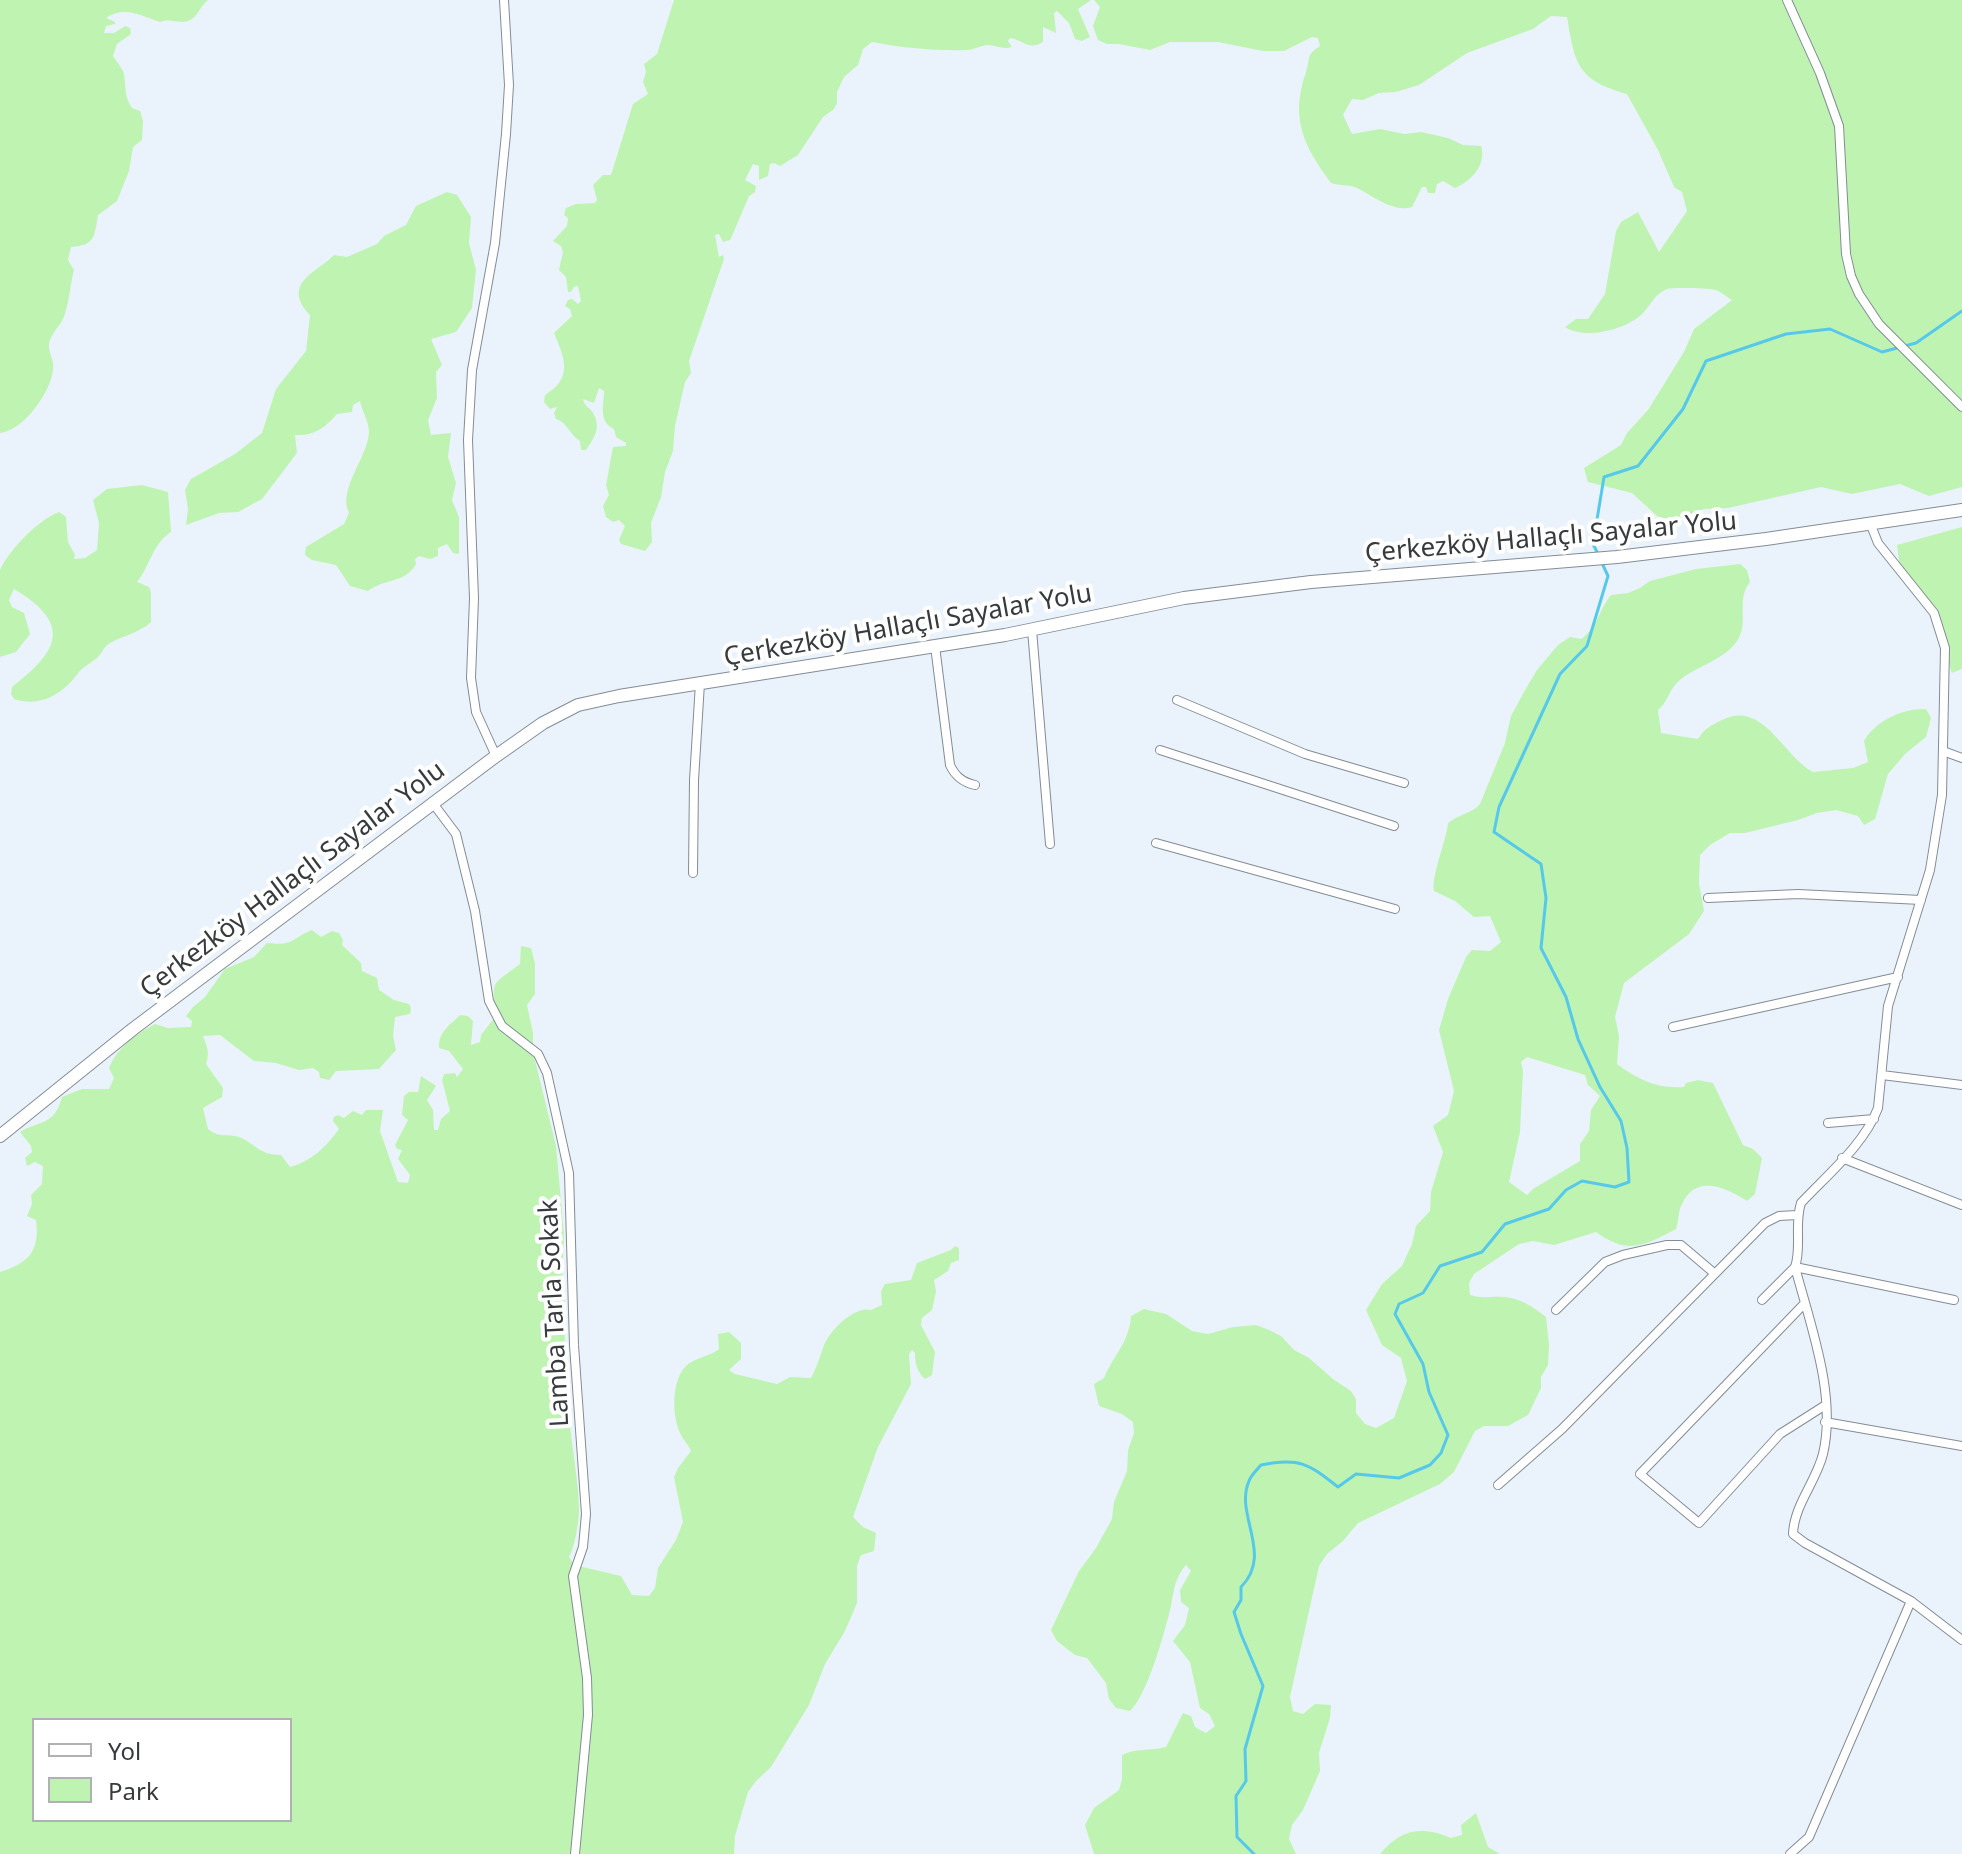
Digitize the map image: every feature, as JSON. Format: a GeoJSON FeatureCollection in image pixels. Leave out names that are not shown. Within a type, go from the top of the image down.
{"type":"FeatureCollection","features":[{"type":"Feature","properties":{"kind":"main road","name":"Çerkezköy Hallaçlı Sayalar Yolu"},"geometry":{"type":"LineString","coordinates":[[0,1136],[133,1029],[432,802],[543,723],[578,705],[1032,630],[1184,598],[1311,582],[1617,557],[1962,510]]}},
{"type":"Feature","properties":{"kind":"street"},"geometry":{"type":"LineString","coordinates":[[496,756],[476,712],[471,678],[474,598],[468,440],[472,370],[495,243],[506,134],[509,85],[504,0]]}},
{"type":"Feature","properties":{"kind":"street"},"geometry":{"type":"LineString","coordinates":[[1787,0],[1820,73],[1839,126],[1846,254],[1851,276],[1879,324],[1962,407]]}},
{"type":"Feature","properties":{"kind":"street"},"geometry":{"type":"LineString","coordinates":[[1762,1300],[1795,1267],[1798,1258],[1797,1215],[1801,1203],[1874,1119],[1878,1108],[1888,1006],[1930,870],[1941,803],[1945,648],[1934,613],[1878,543],[1870,523]]}},
{"type":"Feature","properties":{"kind":"street"},"geometry":{"type":"LineString","coordinates":[[1032,630],[1050,844]]}},
{"type":"Feature","properties":{"kind":"street"},"geometry":{"type":"LineString","coordinates":[[935,646],[950,765],[954,774],[975,785]]}},
{"type":"Feature","properties":{"kind":"street"},"geometry":{"type":"LineString","coordinates":[[693,873],[694,780],[700,683]]}},
{"type":"Feature","properties":{"kind":"street"},"geometry":{"type":"LineString","coordinates":[[1177,700],[1305,754],[1404,783]]}},
{"type":"Feature","properties":{"kind":"street"},"geometry":{"type":"LineString","coordinates":[[1160,750],[1394,826]]}},
{"type":"Feature","properties":{"kind":"street"},"geometry":{"type":"LineString","coordinates":[[1943,751],[1962,758]]}},
{"type":"Feature","properties":{"kind":"street","name":"Lamba Tarla Sokak"},"geometry":{"type":"LineString","coordinates":[[432,802],[456,834],[475,911],[489,1001],[502,1026],[538,1054],[547,1073],[569,1173],[574,1345],[586,1514],[583,1547],[573,1576],[587,1678],[588,1715],[575,1854]]}},
{"type":"Feature","properties":{"kind":"street"},"geometry":{"type":"LineString","coordinates":[[1156,843],[1395,909]]}},
{"type":"Feature","properties":{"kind":"street"},"geometry":{"type":"LineString","coordinates":[[1708,898],[1798,894],[1921,900]]}},
{"type":"Feature","properties":{"kind":"street"},"geometry":{"type":"LineString","coordinates":[[1673,1027],[1898,977]]}},
{"type":"Feature","properties":{"kind":"street"},"geometry":{"type":"LineString","coordinates":[[1882,1075],[1962,1085]]}},
{"type":"Feature","properties":{"kind":"street"},"geometry":{"type":"LineString","coordinates":[[1828,1123],[1874,1119]]}},
{"type":"Feature","properties":{"kind":"street"},"geometry":{"type":"LineString","coordinates":[[1842,1158],[1962,1205]]}},
{"type":"Feature","properties":{"kind":"street"},"geometry":{"type":"LineString","coordinates":[[1498,1485],[1562,1429],[1765,1223],[1779,1216],[1797,1215]]}},
{"type":"Feature","properties":{"kind":"street"},"geometry":{"type":"LineString","coordinates":[[1556,1310],[1605,1262],[1623,1255],[1681,1245],[1714,1273]]}},
{"type":"Feature","properties":{"kind":"street"},"geometry":{"type":"LineString","coordinates":[[1795,1267],[1954,1300]]}},
{"type":"Feature","properties":{"kind":"street"},"geometry":{"type":"LineString","coordinates":[[1795,1267],[1818,1347],[1826,1437],[1822,1457],[1794,1521],[1793,1534],[1911,1601],[1962,1640]]}},
{"type":"Feature","properties":{"kind":"street"},"geometry":{"type":"LineString","coordinates":[[1804,1304],[1640,1474],[1699,1523],[1780,1434],[1824,1406]]}},
{"type":"Feature","properties":{"kind":"street"},"geometry":{"type":"LineString","coordinates":[[1825,1422],[1962,1446]]}},
{"type":"Feature","properties":{"kind":"street"},"geometry":{"type":"LineString","coordinates":[[1790,1854],[1809,1837],[1911,1601]]}},
{"type":"Feature","properties":{"kind":"green space"},"geometry":{"type":"Polygon","coordinates":[[[0,0],[208,0],[194,17],[185,22],[160,22],[126,12],[106,18],[115,24],[106,26],[104,33],[114,33],[125,26],[130,28],[131,34],[117,44],[113,56],[123,72],[129,104],[140,111],[142,140],[133,147],[129,171],[117,201],[98,215],[92,239],[71,247],[68,260],[74,270],[65,313],[50,340],[53,366],[47,389],[26,418],[9,431],[0,433],[0,0]]]}},
{"type":"Feature","properties":{"kind":"green space"},"geometry":{"type":"Polygon","coordinates":[[[674,0],[1091,0],[1078,9],[1090,37],[1082,41],[1075,39],[1069,23],[1057,11],[1054,13],[1056,33],[1043,27],[1043,42],[1034,45],[1010,38],[1008,41],[1012,47],[987,45],[968,50],[944,50],[872,42],[863,49],[858,65],[844,77],[834,109],[823,117],[798,155],[780,166],[770,164],[768,176],[759,180],[759,166],[753,164],[745,180],[756,186],[755,192],[749,196],[730,240],[723,242],[719,234],[715,235],[719,257],[723,255],[724,259],[689,361],[691,373],[685,382],[673,451],[651,523],[652,542],[645,551],[621,544],[619,540],[625,526],[619,520],[613,522],[606,517],[603,506],[609,495],[606,485],[613,447],[626,446],[616,437],[614,429],[604,417],[604,391],[599,388],[594,403],[583,399],[593,412],[597,425],[586,450],[581,450],[580,441],[556,419],[554,413],[557,407],[550,409],[544,402],[545,395],[554,389],[563,375],[563,360],[554,333],[572,316],[565,306],[568,300],[572,299],[578,304],[581,301],[578,286],[568,292],[566,277],[559,270],[563,252],[561,246],[553,241],[567,226],[566,208],[595,203],[593,185],[603,175],[611,175],[633,104],[648,94],[643,82],[646,72],[644,64],[657,54],[674,0]]]}},
{"type":"Feature","properties":{"kind":"green space"},"geometry":{"type":"Polygon","coordinates":[[[1094,0],[1962,0],[1962,487],[1929,496],[1900,484],[1852,494],[1821,487],[1728,508],[1704,509],[1673,521],[1657,516],[1632,493],[1588,482],[1584,468],[1621,445],[1627,433],[1648,410],[1684,352],[1694,329],[1732,300],[1713,289],[1670,288],[1659,294],[1634,320],[1615,329],[1583,333],[1565,327],[1576,319],[1588,319],[1605,294],[1616,231],[1621,222],[1638,212],[1659,252],[1687,211],[1682,192],[1674,187],[1658,150],[1627,94],[1598,83],[1581,68],[1567,17],[1551,16],[1533,29],[1467,53],[1419,85],[1379,93],[1363,100],[1352,99],[1343,115],[1352,134],[1380,129],[1405,134],[1421,132],[1463,145],[1481,146],[1480,166],[1467,181],[1455,188],[1443,181],[1437,184],[1435,193],[1428,193],[1426,187],[1422,187],[1412,207],[1398,208],[1354,187],[1331,183],[1313,156],[1302,130],[1299,103],[1309,57],[1320,46],[1318,38],[1312,37],[1284,51],[1263,51],[1218,42],[1170,42],[1150,50],[1107,44],[1098,40],[1093,26],[1100,7],[1094,0]]]}},
{"type":"Feature","properties":{"kind":"green space"},"geometry":{"type":"Polygon","coordinates":[[[447,192],[457,195],[471,217],[469,243],[476,270],[472,308],[456,332],[431,339],[442,365],[436,372],[437,398],[428,420],[431,435],[451,433],[448,457],[456,483],[452,500],[459,517],[459,554],[453,553],[447,544],[438,548],[438,556],[430,559],[419,556],[406,575],[368,591],[350,586],[336,565],[312,560],[305,555],[306,547],[344,524],[349,513],[347,494],[369,432],[360,401],[353,405],[352,412],[337,414],[319,430],[295,435],[297,453],[262,499],[238,512],[219,513],[186,525],[188,509],[185,490],[191,479],[235,454],[262,433],[276,389],[306,351],[310,315],[299,295],[305,279],[334,255],[347,257],[377,244],[384,236],[406,225],[416,206],[447,192]]]}},
{"type":"Feature","properties":{"kind":"green space"},"geometry":{"type":"Polygon","coordinates":[[[142,485],[168,492],[171,532],[160,542],[137,582],[149,587],[151,592],[151,622],[110,643],[51,697],[33,702],[14,699],[12,687],[41,661],[53,637],[52,626],[45,614],[14,589],[9,600],[12,607],[24,613],[30,634],[16,652],[0,657],[0,570],[4,562],[33,529],[59,512],[66,517],[68,542],[74,559],[85,558],[97,550],[99,523],[93,500],[107,489],[142,485]]]}},
{"type":"Feature","properties":{"kind":"green space"},"geometry":{"type":"Polygon","coordinates":[[[1962,527],[1962,669],[1952,673],[1926,601],[1900,568],[1897,545],[1962,527]]]}},
{"type":"Feature","properties":{"kind":"green space"},"geometry":{"type":"Polygon","coordinates":[[[1740,564],[1747,570],[1750,582],[1743,596],[1741,634],[1731,648],[1689,673],[1673,687],[1658,710],[1661,733],[1698,739],[1708,728],[1722,720],[1736,716],[1749,717],[1772,732],[1813,772],[1853,768],[1868,762],[1864,741],[1875,727],[1890,717],[1926,709],[1931,718],[1926,737],[1905,754],[1888,774],[1875,819],[1864,825],[1858,816],[1836,810],[1745,833],[1730,833],[1710,845],[1700,855],[1699,883],[1704,911],[1689,934],[1624,983],[1615,1017],[1619,1036],[1617,1064],[1657,1085],[1684,1087],[1686,1083],[1698,1080],[1713,1083],[1743,1145],[1762,1158],[1755,1194],[1747,1201],[1730,1191],[1703,1186],[1688,1195],[1682,1204],[1676,1229],[1655,1240],[1628,1246],[1596,1232],[1554,1245],[1533,1241],[1519,1244],[1474,1274],[1469,1283],[1470,1295],[1516,1299],[1546,1317],[1548,1365],[1541,1377],[1541,1388],[1528,1415],[1508,1426],[1484,1426],[1475,1431],[1454,1472],[1440,1484],[1358,1523],[1319,1566],[1290,1697],[1293,1711],[1303,1714],[1315,1704],[1331,1705],[1330,1718],[1319,1753],[1320,1771],[1303,1810],[1292,1825],[1289,1839],[1296,1854],[1094,1854],[1085,1825],[1094,1808],[1119,1790],[1122,1755],[1166,1747],[1183,1713],[1191,1716],[1195,1727],[1206,1733],[1215,1726],[1209,1714],[1200,1708],[1190,1662],[1173,1641],[1185,1625],[1189,1608],[1181,1602],[1180,1590],[1191,1571],[1186,1565],[1179,1574],[1165,1631],[1149,1677],[1130,1711],[1116,1708],[1109,1699],[1106,1683],[1087,1658],[1075,1655],[1057,1641],[1051,1630],[1079,1571],[1112,1519],[1114,1502],[1127,1471],[1128,1450],[1134,1433],[1133,1422],[1122,1414],[1099,1406],[1094,1384],[1104,1378],[1127,1334],[1131,1316],[1144,1309],[1166,1314],[1192,1331],[1208,1334],[1256,1325],[1269,1330],[1351,1391],[1356,1399],[1356,1413],[1365,1424],[1376,1428],[1394,1418],[1407,1381],[1401,1358],[1382,1345],[1366,1310],[1382,1284],[1402,1266],[1416,1226],[1430,1211],[1431,1192],[1443,1152],[1433,1126],[1448,1115],[1454,1091],[1439,1030],[1448,999],[1472,950],[1490,951],[1501,942],[1490,916],[1474,917],[1455,901],[1434,891],[1448,823],[1480,804],[1505,743],[1511,716],[1537,670],[1558,645],[1570,637],[1581,639],[1587,634],[1611,595],[1628,593],[1650,581],[1696,569],[1740,564]],[[1527,1057],[1521,1062],[1520,1132],[1509,1182],[1527,1195],[1580,1161],[1580,1144],[1589,1131],[1591,1110],[1600,1096],[1588,1085],[1585,1075],[1527,1057]]]}},
{"type":"Feature","properties":{"kind":"green space"},"geometry":{"type":"Polygon","coordinates":[[[312,930],[321,937],[332,931],[339,933],[342,945],[361,963],[362,971],[377,978],[379,990],[394,1000],[409,1004],[411,1008],[410,1014],[395,1017],[393,1036],[396,1050],[379,1069],[336,1071],[329,1080],[320,1078],[319,1072],[313,1068],[299,1070],[254,1061],[220,1035],[203,1036],[208,1053],[206,1064],[223,1088],[222,1097],[203,1108],[208,1129],[220,1135],[239,1137],[263,1151],[281,1155],[290,1167],[312,1157],[329,1142],[339,1129],[333,1121],[334,1117],[344,1118],[353,1111],[362,1115],[366,1110],[383,1110],[380,1131],[398,1182],[408,1183],[410,1175],[398,1159],[402,1150],[395,1145],[408,1120],[402,1115],[404,1096],[409,1092],[418,1092],[421,1076],[436,1086],[427,1100],[433,1110],[434,1130],[438,1130],[441,1119],[450,1111],[442,1080],[444,1074],[455,1073],[457,1077],[463,1069],[449,1051],[439,1048],[443,1033],[460,1015],[468,1016],[473,1021],[471,1045],[480,1042],[481,1035],[495,1017],[495,985],[520,964],[521,946],[531,948],[535,964],[535,994],[527,1005],[533,1033],[533,1052],[556,1146],[564,1234],[562,1280],[567,1394],[579,1509],[569,1557],[574,1565],[621,1576],[632,1595],[649,1596],[655,1588],[658,1568],[676,1540],[683,1522],[674,1477],[691,1451],[678,1428],[674,1400],[677,1382],[685,1367],[719,1349],[718,1334],[729,1332],[741,1343],[741,1359],[729,1370],[735,1374],[777,1384],[790,1377],[811,1378],[835,1328],[857,1312],[882,1305],[881,1291],[885,1284],[911,1280],[917,1263],[955,1246],[959,1248],[959,1260],[951,1263],[948,1271],[934,1280],[936,1292],[932,1310],[922,1318],[921,1325],[935,1352],[932,1375],[925,1379],[922,1376],[912,1350],[909,1354],[911,1384],[878,1447],[853,1517],[863,1527],[876,1533],[874,1551],[861,1555],[857,1566],[857,1603],[825,1664],[809,1705],[771,1767],[748,1792],[735,1836],[734,1854],[0,1854],[0,1272],[25,1260],[34,1248],[36,1220],[27,1216],[32,1204],[31,1195],[42,1184],[43,1166],[35,1162],[27,1166],[25,1158],[32,1152],[31,1146],[20,1132],[50,1118],[62,1097],[82,1089],[109,1089],[114,1078],[109,1068],[128,1042],[155,1024],[168,1028],[191,1027],[192,1021],[186,1016],[205,997],[225,969],[254,957],[267,943],[288,943],[312,930]]]}},
{"type":"Feature","properties":{"kind":"green space"},"geometry":{"type":"Polygon","coordinates":[[[1476,1813],[1488,1847],[1500,1854],[1380,1854],[1404,1834],[1422,1831],[1451,1838],[1462,1835],[1461,1825],[1476,1813]]]}},
{"type":"Feature","properties":{"kind":"waterway"},"geometry":{"type":"LineString","coordinates":[[1599,556],[1593,544],[1604,477],[1638,466],[1683,409],[1706,361],[1786,334],[1830,329],[1882,352],[1916,343],[1962,311]]}},
{"type":"Feature","properties":{"kind":"waterway"},"geometry":{"type":"LineString","coordinates":[[1254,1854],[1237,1837],[1236,1796],[1246,1781],[1245,1749],[1263,1686],[1234,1612],[1241,1600],[1241,1587],[1254,1561],[1246,1507],[1250,1479],[1261,1465],[1294,1462],[1311,1468],[1338,1487],[1356,1474],[1399,1478],[1430,1465],[1441,1453],[1448,1435],[1429,1392],[1423,1364],[1395,1314],[1399,1304],[1423,1293],[1440,1266],[1482,1252],[1505,1224],[1549,1209],[1566,1190],[1582,1181],[1615,1187],[1629,1182],[1627,1148],[1621,1121],[1600,1087],[1578,1039],[1566,997],[1541,948],[1546,898],[1541,864],[1494,832],[1499,807],[1560,674],[1587,646],[1608,576],[1602,563]]}}]}
